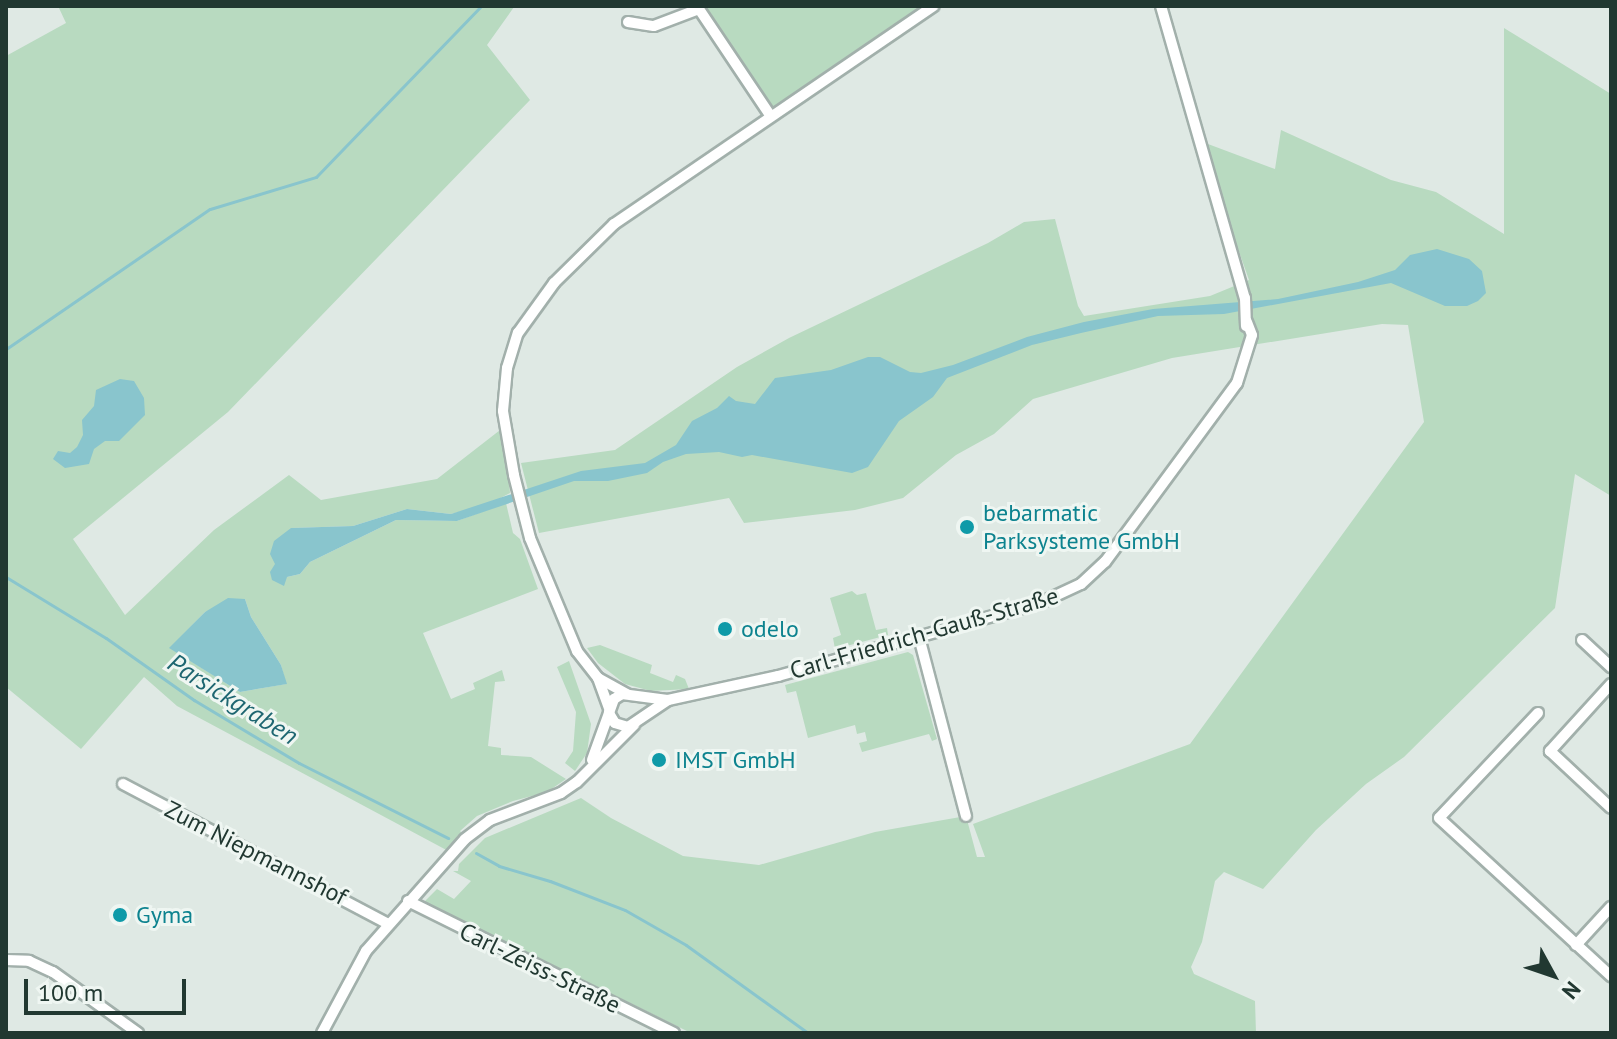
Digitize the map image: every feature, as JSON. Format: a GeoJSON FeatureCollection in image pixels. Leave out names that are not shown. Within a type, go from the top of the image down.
{"type":"FeatureCollection","features":[{"type":"Feature","properties":{"kind":"street","name":"Carl-Friedrich-Gauß-Straße"},"geometry":{"type":"LineString","coordinates":[[609,711],[598,678],[577,651],[530,538],[517,488],[503,411],[507,368],[529,314],[554,283],[614,224],[934,6]]}},
{"type":"Feature","properties":{"kind":"street","name":"Carl-Friedrich-Gauß-Straße"},"geometry":{"type":"LineString","coordinates":[[598,678],[632,696],[668,700],[778,676],[1061,595],[1081,584],[1105,562],[1237,383],[1252,335],[1245,298],[1161,6]]}},
{"type":"Feature","properties":{"kind":"street"},"geometry":{"type":"LineString","coordinates":[[628,22],[654,26],[699,8],[770,115]]}},
{"type":"Feature","properties":{"kind":"street"},"geometry":{"type":"LineString","coordinates":[[919,637],[966,816]]}},
{"type":"Feature","properties":{"kind":"street"},"geometry":{"type":"LineString","coordinates":[[1582,640],[1611,667]]}},
{"type":"Feature","properties":{"kind":"street"},"geometry":{"type":"LineString","coordinates":[[1611,684],[1550,751],[1611,808]]}},
{"type":"Feature","properties":{"kind":"street"},"geometry":{"type":"LineString","coordinates":[[583,776],[599,749],[609,711],[614,699],[632,696],[642,707],[636,723],[619,726],[609,711]]}},
{"type":"Feature","properties":{"kind":"street","name":"Carl-Friedrich-Gauß-Straße"},"geometry":{"type":"LineString","coordinates":[[322,1033],[347,982],[387,923],[437,869],[490,820],[561,793],[583,776],[636,723],[668,700]]}},
{"type":"Feature","properties":{"kind":"street"},"geometry":{"type":"LineString","coordinates":[[1538,713],[1439,818],[1611,976]]}},
{"type":"Feature","properties":{"kind":"street","name":"Zum Niepmannshof"},"geometry":{"type":"LineString","coordinates":[[123,784],[387,923]]}},
{"type":"Feature","properties":{"kind":"street","name":"Carl-Zeiss-Straße"},"geometry":{"type":"LineString","coordinates":[[408,901],[674,1033]]}},
{"type":"Feature","properties":{"kind":"street"},"geometry":{"type":"LineString","coordinates":[[1576,945],[1611,907]]}},
{"type":"Feature","properties":{"kind":"street"},"geometry":{"type":"LineString","coordinates":[[6,960],[29,961],[53,972],[138,1033]]}},
{"type":"Feature","properties":{"kind":"green space"},"geometry":{"type":"Polygon","coordinates":[[[58,6],[520,6],[514,7],[487,45],[530,100],[228,412],[73,539],[125,615],[214,530],[289,475],[321,500],[437,479],[504,427],[510,493],[489,504],[451,514],[407,509],[353,526],[291,528],[287,577],[300,574],[310,562],[396,520],[457,521],[506,503],[513,533],[520,539],[538,589],[423,633],[451,699],[475,689],[473,683],[502,670],[505,681],[495,682],[488,746],[501,748],[501,755],[531,757],[566,779],[547,792],[513,801],[477,816],[460,831],[466,838],[452,853],[177,706],[144,677],[81,749],[6,687],[6,56],[66,23],[58,6]],[[245,599],[205,612],[170,648],[240,692],[286,684],[281,665],[251,617],[245,599]]]}},
{"type":"Feature","properties":{"kind":"green space"},"geometry":{"type":"Polygon","coordinates":[[[698,6],[934,6],[770,115],[698,6]]]}},
{"type":"Feature","properties":{"kind":"green space"},"geometry":{"type":"Polygon","coordinates":[[[1504,28],[1611,94],[1611,496],[1575,474],[1555,608],[1404,757],[1366,784],[1316,830],[1263,889],[1224,872],[1215,881],[1202,942],[1191,967],[1194,974],[1255,1001],[1256,1033],[691,1033],[424,902],[437,889],[454,899],[471,881],[453,871],[458,871],[459,864],[485,838],[581,798],[611,818],[683,856],[759,865],[875,832],[966,816],[977,857],[985,857],[973,824],[1190,744],[1424,422],[1408,325],[1382,324],[1172,358],[1033,399],[994,434],[956,455],[903,498],[855,510],[744,523],[729,498],[539,533],[521,463],[615,450],[737,367],[789,338],[988,243],[1024,222],[1055,219],[1078,306],[1084,316],[1210,296],[1249,280],[1200,141],[1275,169],[1281,130],[1391,180],[1436,192],[1504,234],[1504,28]]]}},
{"type":"Feature","properties":{"kind":"green space"},"geometry":{"type":"Polygon","coordinates":[[[852,591],[857,595],[866,593],[876,630],[887,628],[888,635],[835,649],[833,638],[841,635],[830,598],[852,591]]]}},
{"type":"Feature","properties":{"kind":"green space"},"geometry":{"type":"Polygon","coordinates":[[[600,645],[652,665],[650,673],[673,682],[676,675],[685,679],[689,689],[651,691],[625,684],[598,663],[587,648],[600,645]]]}},
{"type":"Feature","properties":{"kind":"green space"},"geometry":{"type":"Polygon","coordinates":[[[908,652],[913,655],[937,739],[932,741],[929,734],[862,752],[859,743],[867,741],[865,732],[857,734],[855,725],[808,738],[796,691],[787,693],[785,685],[908,652]]]}},
{"type":"Feature","properties":{"kind":"green space"},"geometry":{"type":"Polygon","coordinates":[[[569,661],[591,724],[587,753],[575,771],[565,763],[573,751],[576,712],[557,667],[569,661]]]}},
{"type":"Feature","properties":{"kind":"water"},"geometry":{"type":"Polygon","coordinates":[[[1437,249],[1469,259],[1482,271],[1486,293],[1478,301],[1467,306],[1445,306],[1391,283],[1224,314],[1158,316],[1081,333],[1032,345],[947,378],[933,397],[899,421],[868,467],[852,473],[752,455],[742,457],[719,452],[686,454],[663,462],[647,473],[608,481],[574,481],[457,521],[396,520],[310,562],[300,574],[287,577],[284,586],[272,580],[270,572],[275,564],[270,554],[274,541],[291,528],[353,526],[407,509],[451,514],[581,471],[645,463],[676,445],[692,421],[717,408],[729,396],[736,401],[755,404],[775,378],[831,370],[868,357],[880,357],[910,372],[921,373],[953,365],[1027,337],[1084,322],[1153,309],[1278,299],[1358,282],[1395,270],[1410,255],[1437,249]]]}},
{"type":"Feature","properties":{"kind":"water"},"geometry":{"type":"Polygon","coordinates":[[[120,379],[134,381],[144,398],[145,415],[119,441],[105,441],[94,449],[89,464],[65,468],[53,459],[58,451],[70,453],[77,447],[83,435],[82,420],[94,406],[96,390],[120,379]]]}},
{"type":"Feature","properties":{"kind":"water"},"geometry":{"type":"Polygon","coordinates":[[[228,598],[245,599],[251,617],[281,665],[287,684],[240,692],[169,648],[205,612],[228,598]]]}},
{"type":"Feature","properties":{"kind":"waterway"},"geometry":{"type":"LineString","coordinates":[[6,349],[210,209],[316,177],[481,6]]}},
{"type":"Feature","properties":{"kind":"waterway","name":"Parsickgraben"},"geometry":{"type":"LineString","coordinates":[[6,577],[106,638],[194,700],[299,763],[448,838]]}},
{"type":"Feature","properties":{"kind":"waterway","name":"Parsickgraben"},"geometry":{"type":"LineString","coordinates":[[476,853],[499,866],[550,881],[625,910],[686,945],[808,1033]]}},
{"type":"Feature","properties":{"kind":"place","name":"bebarmatic Parksysteme GmbH"},"geometry":{"type":"Point","coordinates":[967,527]}},
{"type":"Feature","properties":{"kind":"place","name":"odelo"},"geometry":{"type":"Point","coordinates":[725,629]}},
{"type":"Feature","properties":{"kind":"place","name":"IMST GmbH"},"geometry":{"type":"Point","coordinates":[659,760]}},
{"type":"Feature","properties":{"kind":"place","name":"Gyma"},"geometry":{"type":"Point","coordinates":[120,915]}}]}
